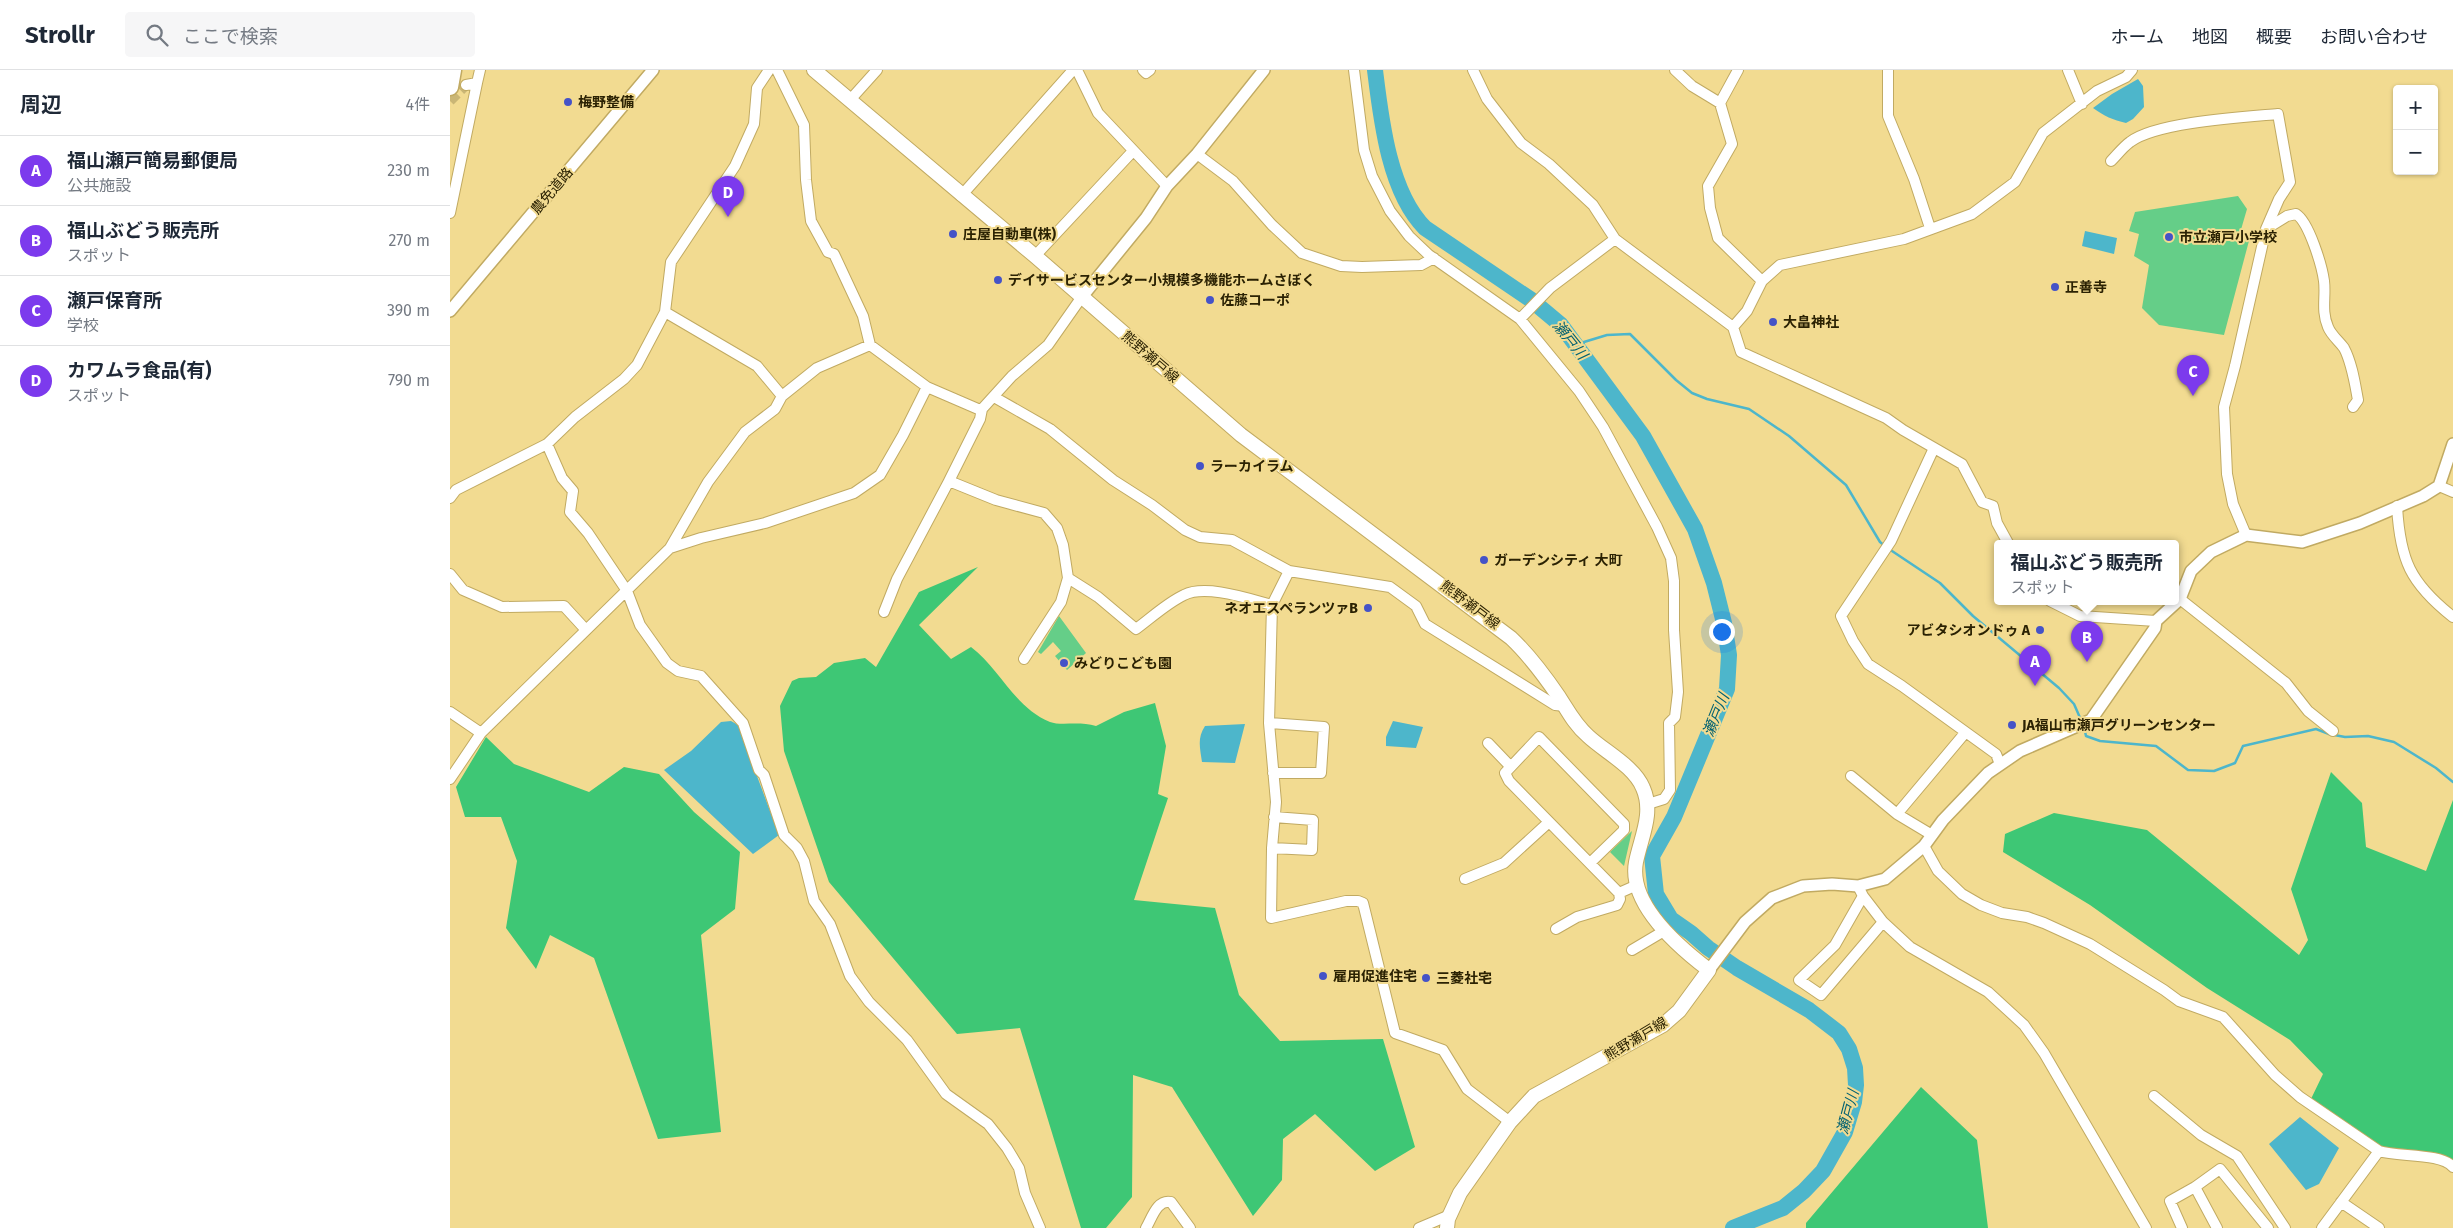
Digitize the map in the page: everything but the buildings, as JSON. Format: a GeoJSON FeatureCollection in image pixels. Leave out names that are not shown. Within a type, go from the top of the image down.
{"type":"FeatureCollection","features":[{"type":"Feature","properties":{"kind":"highway"},"geometry":{"type":"LineString","coordinates":[[453,70],[458,86]]}},
{"type":"Feature","properties":{"kind":"main road","name":"熊野瀬戸線"},"geometry":{"type":"LineString","coordinates":[[814,70],[1034,256],[1241,435],[1512,638],[1533,659],[1565,706],[1574,723],[1634,774],[1643,787],[1648,804]]}},
{"type":"Feature","properties":{"kind":"main road"},"geometry":{"type":"LineString","coordinates":[[1648,804],[1636,864],[1637,885],[1664,931],[1686,953],[1712,967]]}},
{"type":"Feature","properties":{"kind":"main road","name":"熊野瀬戸線"},"geometry":{"type":"LineString","coordinates":[[1448,1223],[1460,1193],[1510,1122],[1534,1096],[1663,1025],[1680,1011],[1712,967]]}},
{"type":"Feature","properties":{"kind":"street"},"geometry":{"type":"LineString","coordinates":[[450,213],[480,70]]}},
{"type":"Feature","properties":{"kind":"street","name":"農免道路"},"geometry":{"type":"LineString","coordinates":[[450,311],[653,70]]}},
{"type":"Feature","properties":{"kind":"street"},"geometry":{"type":"LineString","coordinates":[[450,498],[456,490],[547,444],[575,417],[624,379],[637,365],[666,312],[672,262],[735,166],[754,124],[756,88],[769,70]]}},
{"type":"Feature","properties":{"kind":"street"},"geometry":{"type":"LineString","coordinates":[[777,70],[804,125],[806,180],[811,221],[828,252],[834,254],[863,316],[870,345],[927,387],[982,409]]}},
{"type":"Feature","properties":{"kind":"street"},"geometry":{"type":"LineString","coordinates":[[850,100],[877,70]]}},
{"type":"Feature","properties":{"kind":"street"},"geometry":{"type":"LineString","coordinates":[[962,196],[1073,70]]}},
{"type":"Feature","properties":{"kind":"street"},"geometry":{"type":"LineString","coordinates":[[1077,70],[1098,113],[1167,186]]}},
{"type":"Feature","properties":{"kind":"street"},"geometry":{"type":"LineString","coordinates":[[1142,70],[1146,73],[1150,70]]}},
{"type":"Feature","properties":{"kind":"street"},"geometry":{"type":"LineString","coordinates":[[884,612],[893,587],[949,482],[980,419],[982,409],[1012,376],[1048,345],[1081,298],[1146,218],[1167,186],[1197,154],[1264,70]]}},
{"type":"Feature","properties":{"kind":"street"},"geometry":{"type":"LineString","coordinates":[[1354,70],[1364,150],[1372,176],[1390,212],[1409,236],[1434,258],[1522,318],[1580,391],[1603,426],[1657,527],[1670,558],[1678,692],[1675,718],[1669,723],[1670,790],[1664,799],[1648,804]]}},
{"type":"Feature","properties":{"kind":"street"},"geometry":{"type":"LineString","coordinates":[[1473,70],[1487,99],[1522,143],[1549,164],[1594,205],[1615,239],[1733,327],[1741,352],[1886,418],[1962,464],[1982,502],[1993,506],[1997,523],[2006,540]]}},
{"type":"Feature","properties":{"kind":"street"},"geometry":{"type":"LineString","coordinates":[[1674,70],[1692,86],[1720,104],[1732,144],[1708,186],[1710,208],[1718,238],[1762,281]]}},
{"type":"Feature","properties":{"kind":"street"},"geometry":{"type":"LineString","coordinates":[[1720,104],[1738,70]]}},
{"type":"Feature","properties":{"kind":"street"},"geometry":{"type":"LineString","coordinates":[[1888,70],[1888,116],[1914,179],[1930,228]]}},
{"type":"Feature","properties":{"kind":"street"},"geometry":{"type":"LineString","coordinates":[[2068,70],[2082,104]]}},
{"type":"Feature","properties":{"kind":"street"},"geometry":{"type":"LineString","coordinates":[[1733,327],[1747,311],[1762,281],[1780,265],[1904,239],[1972,214],[1996,198],[2014,182],[2043,133],[2097,91],[2126,77],[2132,70]]}},
{"type":"Feature","properties":{"kind":"street"},"geometry":{"type":"LineString","coordinates":[[458,86],[477,83]]}},
{"type":"Feature","properties":{"kind":"street"},"geometry":{"type":"LineString","coordinates":[[2111,161],[2130,142],[2148,132],[2241,117],[2278,114],[2290,182],[2279,199],[2266,229],[2224,407],[2227,474],[2232,504],[2246,535]]}},
{"type":"Feature","properties":{"kind":"street"},"geometry":{"type":"LineString","coordinates":[[1034,256],[1133,151]]}},
{"type":"Feature","properties":{"kind":"street"},"geometry":{"type":"LineString","coordinates":[[1197,154],[1233,181],[1272,225],[1302,253],[1341,266],[1358,267],[1421,265],[1434,258]]}},
{"type":"Feature","properties":{"kind":"street"},"geometry":{"type":"LineString","coordinates":[[2266,229],[2287,216],[2296,214],[2301,217],[2308,230],[2324,281],[2323,311],[2328,327],[2344,349],[2351,369],[2358,400],[2353,407]]}},
{"type":"Feature","properties":{"kind":"street"},"geometry":{"type":"LineString","coordinates":[[1522,318],[1547,291],[1615,239]]}},
{"type":"Feature","properties":{"kind":"street"},"geometry":{"type":"LineString","coordinates":[[666,312],[756,366],[782,396]]}},
{"type":"Feature","properties":{"kind":"street"},"geometry":{"type":"LineString","coordinates":[[450,779],[481,733],[670,548],[708,482],[745,432],[775,409],[782,396],[817,368],[870,345]]}},
{"type":"Feature","properties":{"kind":"street"},"geometry":{"type":"LineString","coordinates":[[670,548],[701,538],[765,523],[854,493],[880,475],[927,387]]}},
{"type":"Feature","properties":{"kind":"street"},"geometry":{"type":"LineString","coordinates":[[994,397],[1050,429],[1112,480],[1152,505],[1185,530],[1200,537],[1232,540],[1290,571],[1390,587],[1416,606],[1424,624],[1555,704],[1565,706]]}},
{"type":"Feature","properties":{"kind":"street"},"geometry":{"type":"LineString","coordinates":[[547,444],[562,478],[573,491],[570,512],[588,532],[627,591],[640,625],[667,663],[678,671],[701,676],[743,723],[759,770],[764,775],[784,835],[797,848],[804,861],[814,901],[830,924],[850,976],[869,1002],[908,1040],[946,1094],[988,1124],[1007,1148],[1019,1168],[1025,1194],[1040,1228]]}},
{"type":"Feature","properties":{"kind":"street"},"geometry":{"type":"LineString","coordinates":[[2333,732],[2308,710],[2286,683],[2180,599],[2192,571],[2211,552],[2246,535],[2302,542],[2360,523],[2423,496],[2439,486],[2453,444]]}},
{"type":"Feature","properties":{"kind":"street"},"geometry":{"type":"LineString","coordinates":[[1934,448],[1891,540],[1841,616],[1868,664],[1902,686],[1996,754],[2000,764]]}},
{"type":"Feature","properties":{"kind":"street"},"geometry":{"type":"LineString","coordinates":[[949,482],[996,500],[1044,513],[1056,528],[1063,546],[1068,578],[1061,602],[1024,659]]}},
{"type":"Feature","properties":{"kind":"street"},"geometry":{"type":"LineString","coordinates":[[2439,486],[2453,492]]}},
{"type":"Feature","properties":{"kind":"street"},"geometry":{"type":"LineString","coordinates":[[2397,506],[2399,540],[2408,565],[2422,588],[2453,617]]}},
{"type":"Feature","properties":{"kind":"street"},"geometry":{"type":"LineString","coordinates":[[1290,571],[1272,605],[1269,723],[1274,818],[1271,918],[1346,901],[1364,903],[1395,1033],[1443,1050],[1467,1089],[1510,1122]]}},
{"type":"Feature","properties":{"kind":"street"},"geometry":{"type":"LineString","coordinates":[[450,574],[463,590],[502,607],[564,606],[586,630]]}},
{"type":"Feature","properties":{"kind":"street"},"geometry":{"type":"LineString","coordinates":[[1068,578],[1098,597],[1136,629],[1184,594],[1195,592],[1211,591],[1272,605]]}},
{"type":"Feature","properties":{"kind":"street"},"geometry":{"type":"LineString","coordinates":[[2058,605],[2080,616],[2156,621]]}},
{"type":"Feature","properties":{"kind":"street"},"geometry":{"type":"LineString","coordinates":[[1883,922],[1821,995],[1799,980],[1835,945],[1861,891],[1885,879],[1924,846],[1950,813],[1988,773],[2000,764],[2048,737],[2091,720],[2155,628],[2156,621],[2173,605]]}},
{"type":"Feature","properties":{"kind":"street"},"geometry":{"type":"LineString","coordinates":[[450,712],[481,733]]}},
{"type":"Feature","properties":{"kind":"street"},"geometry":{"type":"LineString","coordinates":[[1269,723],[1324,726],[1321,774],[1273,773]]}},
{"type":"Feature","properties":{"kind":"street"},"geometry":{"type":"LineString","coordinates":[[1897,814],[1965,733]]}},
{"type":"Feature","properties":{"kind":"street"},"geometry":{"type":"LineString","coordinates":[[1556,929],[1577,917],[1617,905],[1620,899],[1618,893],[1590,863],[1509,781],[1505,773],[1539,738],[1624,824],[1624,830],[1590,863]]}},
{"type":"Feature","properties":{"kind":"street"},"geometry":{"type":"LineString","coordinates":[[1488,743],[1510,766]]}},
{"type":"Feature","properties":{"kind":"street"},"geometry":{"type":"LineString","coordinates":[[1851,776],[1897,814],[1932,835]]}},
{"type":"Feature","properties":{"kind":"street"},"geometry":{"type":"LineString","coordinates":[[1272,848],[1312,850],[1312,820],[1274,818]]}},
{"type":"Feature","properties":{"kind":"street"},"geometry":{"type":"LineString","coordinates":[[1465,879],[1504,863],[1549,822]]}},
{"type":"Feature","properties":{"kind":"street"},"geometry":{"type":"LineString","coordinates":[[1924,846],[1938,871],[1962,894],[1981,905],[2002,913],[2027,917],[2044,923],[2090,944],[2179,1001],[2223,1017],[2274,1075],[2300,1097],[2379,1152],[2393,1155],[2429,1157],[2449,1162],[2453,1167]]}},
{"type":"Feature","properties":{"kind":"street"},"geometry":{"type":"LineString","coordinates":[[1712,967],[1752,914],[1772,898],[1803,886],[1832,884],[1861,891],[1883,922],[1910,947],[1988,992],[2024,1025],[2044,1052],[2146,1228]]}},
{"type":"Feature","properties":{"kind":"street"},"geometry":{"type":"LineString","coordinates":[[1618,893],[1637,885]]}},
{"type":"Feature","properties":{"kind":"street"},"geometry":{"type":"LineString","coordinates":[[1632,950],[1664,931]]}},
{"type":"Feature","properties":{"kind":"street"},"geometry":{"type":"LineString","coordinates":[[2154,1096],[2202,1135],[2236,1156],[2285,1228]]}},
{"type":"Feature","properties":{"kind":"street"},"geometry":{"type":"LineString","coordinates":[[2322,1228],[2379,1152]]}},
{"type":"Feature","properties":{"kind":"street"},"geometry":{"type":"LineString","coordinates":[[2182,1228],[2170,1201],[2196,1187],[2220,1168],[2268,1228]]}},
{"type":"Feature","properties":{"kind":"street"},"geometry":{"type":"LineString","coordinates":[[2196,1187],[2218,1228]]}},
{"type":"Feature","properties":{"kind":"street"},"geometry":{"type":"LineString","coordinates":[[1146,1228],[1160,1204],[1166,1201],[1172,1202],[1190,1228]]}},
{"type":"Feature","properties":{"kind":"street"},"geometry":{"type":"LineString","coordinates":[[2341,1202],[2379,1228]]}},
{"type":"Feature","properties":{"kind":"street"},"geometry":{"type":"LineString","coordinates":[[1419,1228],[1445,1218],[1448,1223]]}},
{"type":"Feature","properties":{"kind":"green space"},"geometry":{"type":"Polygon","coordinates":[[[2238,196],[2247,209],[2240,233],[2250,237],[2224,335],[2159,325],[2142,308],[2149,265],[2134,256],[2139,234],[2129,231],[2135,212],[2238,196]]]}},
{"type":"Feature","properties":{"kind":"green space"},"geometry":{"type":"Polygon","coordinates":[[[978,567],[919,625],[951,659],[971,647],[991,666],[1017,698],[1038,716],[1050,722],[1096,726],[1124,712],[1155,703],[1166,746],[1158,794],[1168,798],[1134,900],[1215,908],[1239,995],[1280,1041],[1383,1039],[1415,1147],[1375,1171],[1315,1114],[1283,1139],[1282,1180],[1253,1216],[1172,1087],[1133,1075],[1132,1197],[1106,1228],[1081,1228],[1020,1028],[957,1034],[829,882],[784,751],[780,706],[792,681],[799,678],[816,677],[834,663],[865,658],[876,667],[919,592],[978,567]]]}},
{"type":"Feature","properties":{"kind":"green space"},"geometry":{"type":"Polygon","coordinates":[[[1059,616],[1086,653],[1067,670],[1055,656],[1061,651],[1053,642],[1041,654],[1038,652],[1059,616]]]}},
{"type":"Feature","properties":{"kind":"green space"},"geometry":{"type":"Polygon","coordinates":[[[486,737],[514,764],[589,792],[624,767],[659,774],[694,812],[740,852],[735,909],[701,935],[721,1132],[658,1139],[594,958],[550,935],[536,969],[506,928],[517,861],[501,817],[465,817],[456,787],[486,737]]]}},
{"type":"Feature","properties":{"kind":"green space"},"geometry":{"type":"Polygon","coordinates":[[[2331,772],[2362,803],[2366,847],[2426,871],[2453,800],[2453,1168],[2365,1144],[2310,1101],[2323,1074],[2290,1040],[2207,988],[2090,905],[2003,852],[2005,834],[2054,813],[2147,830],[2299,955],[2308,940],[2291,889],[2331,772]]]}},
{"type":"Feature","properties":{"kind":"green space"},"geometry":{"type":"Polygon","coordinates":[[[1632,831],[1624,866],[1610,852],[1632,831]]]}},
{"type":"Feature","properties":{"kind":"green space"},"geometry":{"type":"Polygon","coordinates":[[[1921,1087],[1977,1140],[1988,1228],[1806,1228],[1806,1223],[1921,1087]]]}},
{"type":"Feature","properties":{"kind":"water"},"geometry":{"type":"Polygon","coordinates":[[[2138,79],[2143,86],[2144,107],[2133,119],[2126,123],[2121,122],[2093,108],[2112,94],[2138,79]]]}},
{"type":"Feature","properties":{"kind":"water"},"geometry":{"type":"Polygon","coordinates":[[[2085,231],[2117,238],[2114,254],[2082,246],[2085,231]]]}},
{"type":"Feature","properties":{"kind":"water"},"geometry":{"type":"Polygon","coordinates":[[[731,721],[738,725],[779,835],[753,854],[664,770],[691,751],[721,722],[731,721]]]}},
{"type":"Feature","properties":{"kind":"water"},"geometry":{"type":"Polygon","coordinates":[[[1393,721],[1423,727],[1416,748],[1386,746],[1386,737],[1393,721]]]}},
{"type":"Feature","properties":{"kind":"water"},"geometry":{"type":"Polygon","coordinates":[[[1245,724],[1235,763],[1202,762],[1200,739],[1205,726],[1245,724]]]}},
{"type":"Feature","properties":{"kind":"water"},"geometry":{"type":"Polygon","coordinates":[[[2300,1117],[2339,1148],[2319,1184],[2306,1190],[2269,1144],[2300,1117]]]}},
{"type":"Feature","properties":{"kind":"waterway","name":"瀬戸川"},"geometry":{"type":"LineString","coordinates":[[1375,70],[1380,110],[1389,154],[1403,195],[1413,213],[1425,228],[1530,299],[1561,325],[1643,436],[1695,529],[1714,583],[1724,623],[1729,655],[1727,689],[1674,817],[1652,856],[1656,894],[1671,919],[1708,948],[1737,968],[1809,1010],[1839,1033],[1849,1049],[1855,1068],[1856,1085],[1854,1102],[1845,1132],[1823,1171],[1804,1191],[1783,1208],[1733,1228]]}},
{"type":"Feature","properties":{"kind":"waterway"},"geometry":{"type":"LineString","coordinates":[[1581,353],[1584,342],[1607,335],[1630,334],[1676,380],[1692,393],[1707,399],[1749,409],[1789,436],[1846,485],[1880,542],[1885,546]]}},
{"type":"Feature","properties":{"kind":"waterway"},"geometry":{"type":"LineString","coordinates":[[1889,549],[1940,583],[1973,616],[2059,688],[2074,704],[2081,720]]}},
{"type":"Feature","properties":{"kind":"waterway"},"geometry":{"type":"LineString","coordinates":[[2084,727],[2086,736],[2100,741],[2156,746],[2188,770],[2214,771],[2235,763],[2243,746],[2316,729],[2345,737],[2368,736],[2394,742],[2436,768],[2453,782]]}},
{"type":"Feature","properties":{"kind":"tunnel"},"geometry":{"type":"LineString","coordinates":[[450,101],[466,85]]}},
{"type":"Feature","properties":{"kind":"place","name":"梅野整備"},"geometry":{"type":"Point","coordinates":[568,102]}},
{"type":"Feature","properties":{"kind":"place","name":"カワムラ食品(有)"},"geometry":{"type":"Point","coordinates":[728,217]}},
{"type":"Feature","properties":{"kind":"place","name":"庄屋自動車(株)"},"geometry":{"type":"Point","coordinates":[953,234]}},
{"type":"Feature","properties":{"kind":"place","name":"市立瀬戸小学校"},"geometry":{"type":"Point","coordinates":[2169,237]}},
{"type":"Feature","properties":{"kind":"place","name":"デイサービスセンター小規模多機能ホームさぼく"},"geometry":{"type":"Point","coordinates":[998,280]}},
{"type":"Feature","properties":{"kind":"place","name":"正善寺"},"geometry":{"type":"Point","coordinates":[2055,287]}},
{"type":"Feature","properties":{"kind":"place","name":"佐藤コーポ"},"geometry":{"type":"Point","coordinates":[1210,300]}},
{"type":"Feature","properties":{"kind":"place","name":"大畠神社"},"geometry":{"type":"Point","coordinates":[1773,322]}},
{"type":"Feature","properties":{"kind":"place","name":"瀬戸保育所"},"geometry":{"type":"Point","coordinates":[2193,396]}},
{"type":"Feature","properties":{"kind":"place","name":"ラーカイラム"},"geometry":{"type":"Point","coordinates":[1200,466]}},
{"type":"Feature","properties":{"kind":"place","name":"ガーデンシティ 大町"},"geometry":{"type":"Point","coordinates":[1484,560]}},
{"type":"Feature","properties":{"kind":"place","name":"ネオエスペランツァB"},"geometry":{"type":"Point","coordinates":[1368,608]}},
{"type":"Feature","properties":{"kind":"place","name":"アビタシオンドゥ A"},"geometry":{"type":"Point","coordinates":[2040,630]}},
{"type":"Feature","properties":{"kind":"place","name":"福山ぶどう販売所"},"geometry":{"type":"Point","coordinates":[2087,662]}},
{"type":"Feature","properties":{"kind":"place","name":"みどりこども園"},"geometry":{"type":"Point","coordinates":[1064,663]}},
{"type":"Feature","properties":{"kind":"place","name":"福山瀬戸簡易郵便局"},"geometry":{"type":"Point","coordinates":[2035,686]}},
{"type":"Feature","properties":{"kind":"place","name":"JA福山市瀬戸グリーンセンター"},"geometry":{"type":"Point","coordinates":[2012,725]}},
{"type":"Feature","properties":{"kind":"place","name":"雇用促進住宅"},"geometry":{"type":"Point","coordinates":[1323,976]}},
{"type":"Feature","properties":{"kind":"place","name":"三菱社宅"},"geometry":{"type":"Point","coordinates":[1426,978]}}]}
